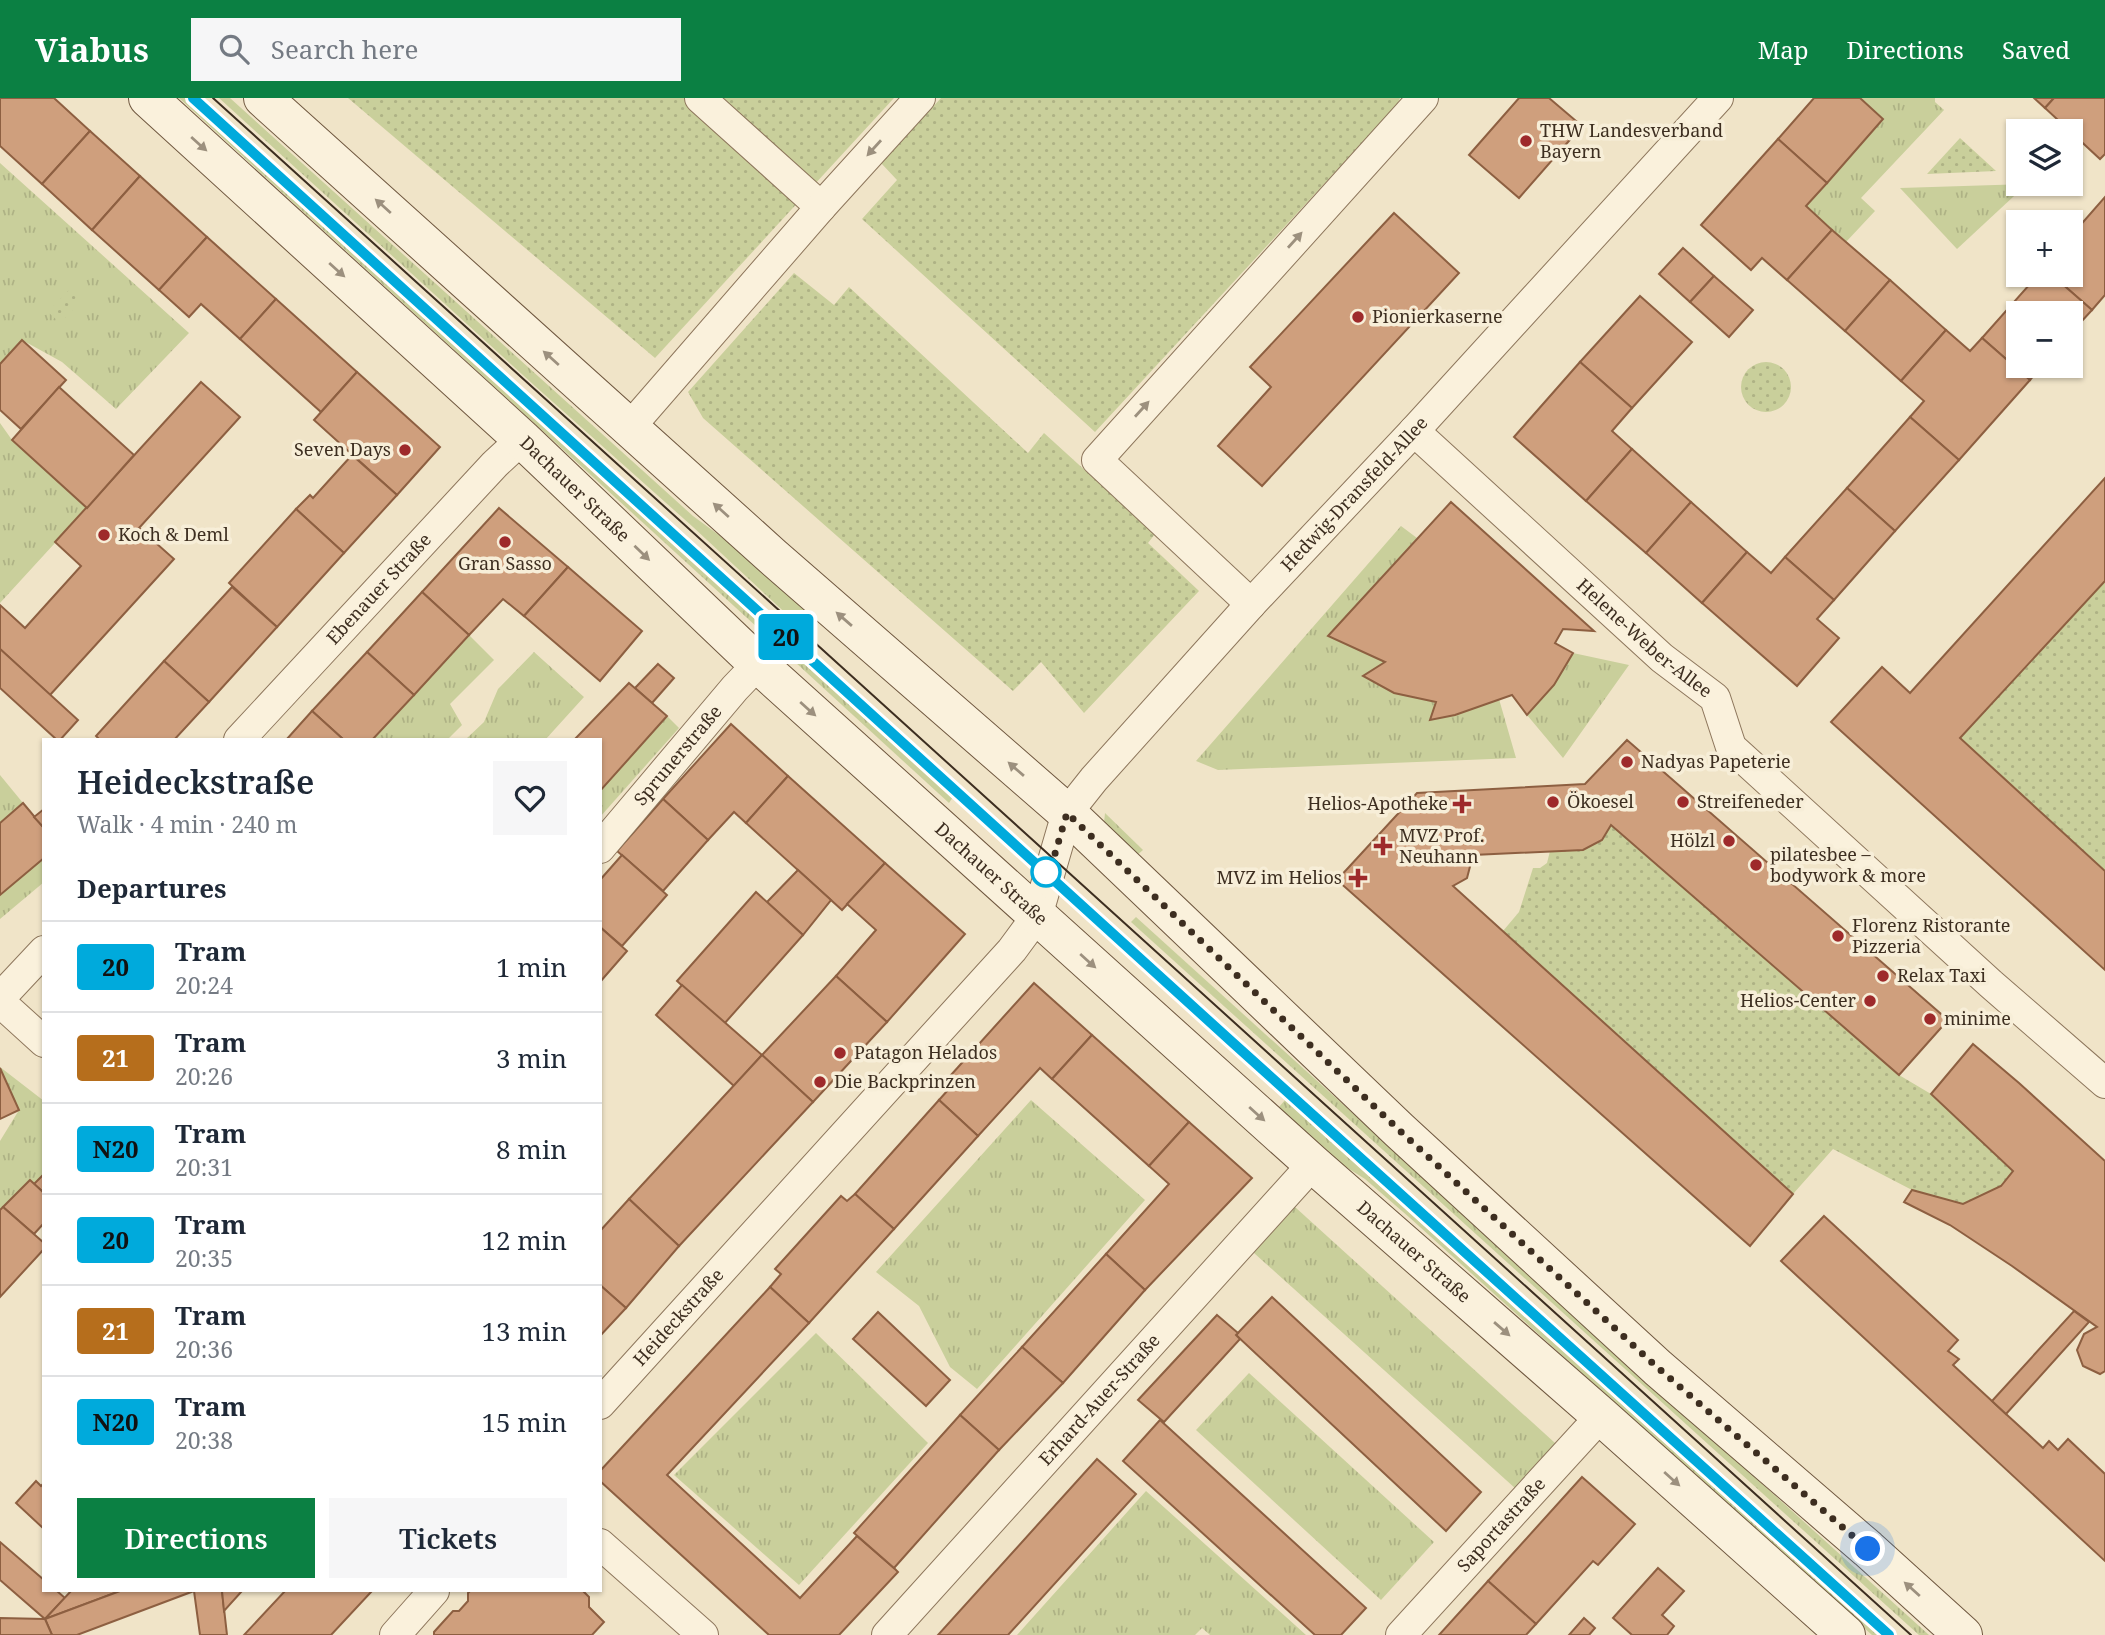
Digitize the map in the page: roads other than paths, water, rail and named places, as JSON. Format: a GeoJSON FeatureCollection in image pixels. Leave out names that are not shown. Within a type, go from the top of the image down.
{"type":"FeatureCollection","features":[{"type":"Feature","properties":{"kind":"main road","name":"Dachauer Straße"},"geometry":{"type":"LineString","coordinates":[[148,98],[522,439],[758,664],[1313,1164],[1846,1635]]}},
{"type":"Feature","properties":{"kind":"main road"},"geometry":{"type":"LineString","coordinates":[[263,98],[772,556],[1067,813],[1429,1158],[1658,1368],[1868,1549],[1963,1635]]}},
{"type":"Feature","properties":{"kind":"street"},"geometry":{"type":"LineString","coordinates":[[700,98],[821,207]]}},
{"type":"Feature","properties":{"kind":"street"},"geometry":{"type":"LineString","coordinates":[[629,428],[821,207],[920,98]]}},
{"type":"Feature","properties":{"kind":"street"},"geometry":{"type":"LineString","coordinates":[[1251,604],[1097,460],[1423,98]]}},
{"type":"Feature","properties":{"kind":"street","name":"Hedwig-Dransfeld-Allee"},"geometry":{"type":"LineString","coordinates":[[1037,916],[1067,813],[1094,779],[1251,604],[1414,431],[1718,98]]}},
{"type":"Feature","properties":{"kind":"street","name":"Helene-Weber-Allee"},"geometry":{"type":"LineString","coordinates":[[1414,431],[1662,658],[1715,698],[1731,747],[1991,984],[2105,1083]]}},
{"type":"Feature","properties":{"kind":"street","name":"Ebenauer Straße"},"geometry":{"type":"LineString","coordinates":[[241,738],[495,464],[522,439]]}},
{"type":"Feature","properties":{"kind":"street","name":"Sprunerstraße"},"geometry":{"type":"LineString","coordinates":[[602,846],[758,664]]}},
{"type":"Feature","properties":{"kind":"street","name":"Heideckstraße"},"geometry":{"type":"LineString","coordinates":[[602,1402],[1012,950],[1037,916]]}},
{"type":"Feature","properties":{"kind":"street"},"geometry":{"type":"LineString","coordinates":[[42,953],[0,1000],[42,1040]]}},
{"type":"Feature","properties":{"kind":"street","name":"Erhard-Auer-Straße"},"geometry":{"type":"LineString","coordinates":[[887,1635],[1313,1164]]}},
{"type":"Feature","properties":{"kind":"street","name":"Saportastraße"},"geometry":{"type":"LineString","coordinates":[[1401,1635],[1601,1416]]}},
{"type":"Feature","properties":{"kind":"street"},"geometry":{"type":"LineString","coordinates":[[602,1546],[703,1635]]}},
{"type":"Feature","properties":{"kind":"street"},"geometry":{"type":"LineString","coordinates":[[395,1635],[433,1592]]}},
{"type":"Feature","properties":{"kind":"tram line"},"geometry":{"type":"LineString","coordinates":[[193,98],[1889,1635]]}},
{"type":"Feature","properties":{"kind":"tram line","name":"20"},"geometry":{"type":"LineString","coordinates":[[193,98],[1889,1635]]}},
{"type":"Feature","properties":{"kind":"tram line"},"geometry":{"type":"LineString","coordinates":[[213,98],[1911,1635]]}},
{"type":"Feature","properties":{"kind":"place","name":"THW Landesverband Bayern"},"geometry":{"type":"Point","coordinates":[1526,141]}},
{"type":"Feature","properties":{"kind":"place","name":"Pionierkaserne"},"geometry":{"type":"Point","coordinates":[1358,317]}},
{"type":"Feature","properties":{"kind":"place","name":"Seven Days"},"geometry":{"type":"Point","coordinates":[405,450]}},
{"type":"Feature","properties":{"kind":"place","name":"Koch & Deml"},"geometry":{"type":"Point","coordinates":[104,535]}},
{"type":"Feature","properties":{"kind":"place","name":"Gran Sasso"},"geometry":{"type":"Point","coordinates":[505,542]}},
{"type":"Feature","properties":{"kind":"place","name":"Nadyas Papeterie"},"geometry":{"type":"Point","coordinates":[1627,762]}},
{"type":"Feature","properties":{"kind":"place","name":"Ökoesel"},"geometry":{"type":"Point","coordinates":[1553,802]}},
{"type":"Feature","properties":{"kind":"place","name":"Streifeneder"},"geometry":{"type":"Point","coordinates":[1683,802]}},
{"type":"Feature","properties":{"kind":"place","name":"Helios-Apotheke"},"geometry":{"type":"Point","coordinates":[1462,804]}},
{"type":"Feature","properties":{"kind":"place","name":"Hölzl"},"geometry":{"type":"Point","coordinates":[1729,841]}},
{"type":"Feature","properties":{"kind":"place","name":"MVZ Prof. Neuhann"},"geometry":{"type":"Point","coordinates":[1383,846]}},
{"type":"Feature","properties":{"kind":"place","name":"pilatesbee – bodywork & more"},"geometry":{"type":"Point","coordinates":[1756,865]}},
{"type":"Feature","properties":{"kind":"place","name":"MVZ im Helios"},"geometry":{"type":"Point","coordinates":[1358,878]}},
{"type":"Feature","properties":{"kind":"place","name":"Florenz Ristorante Pizzeria"},"geometry":{"type":"Point","coordinates":[1838,936]}},
{"type":"Feature","properties":{"kind":"place","name":"Relax Taxi"},"geometry":{"type":"Point","coordinates":[1883,976]}},
{"type":"Feature","properties":{"kind":"place","name":"Helios-Center"},"geometry":{"type":"Point","coordinates":[1870,1001]}},
{"type":"Feature","properties":{"kind":"place","name":"minime"},"geometry":{"type":"Point","coordinates":[1930,1019]}},
{"type":"Feature","properties":{"kind":"place","name":"Patagon Helados"},"geometry":{"type":"Point","coordinates":[840,1053]}},
{"type":"Feature","properties":{"kind":"place","name":"Die Backprinzen"},"geometry":{"type":"Point","coordinates":[820,1082]}}]}
